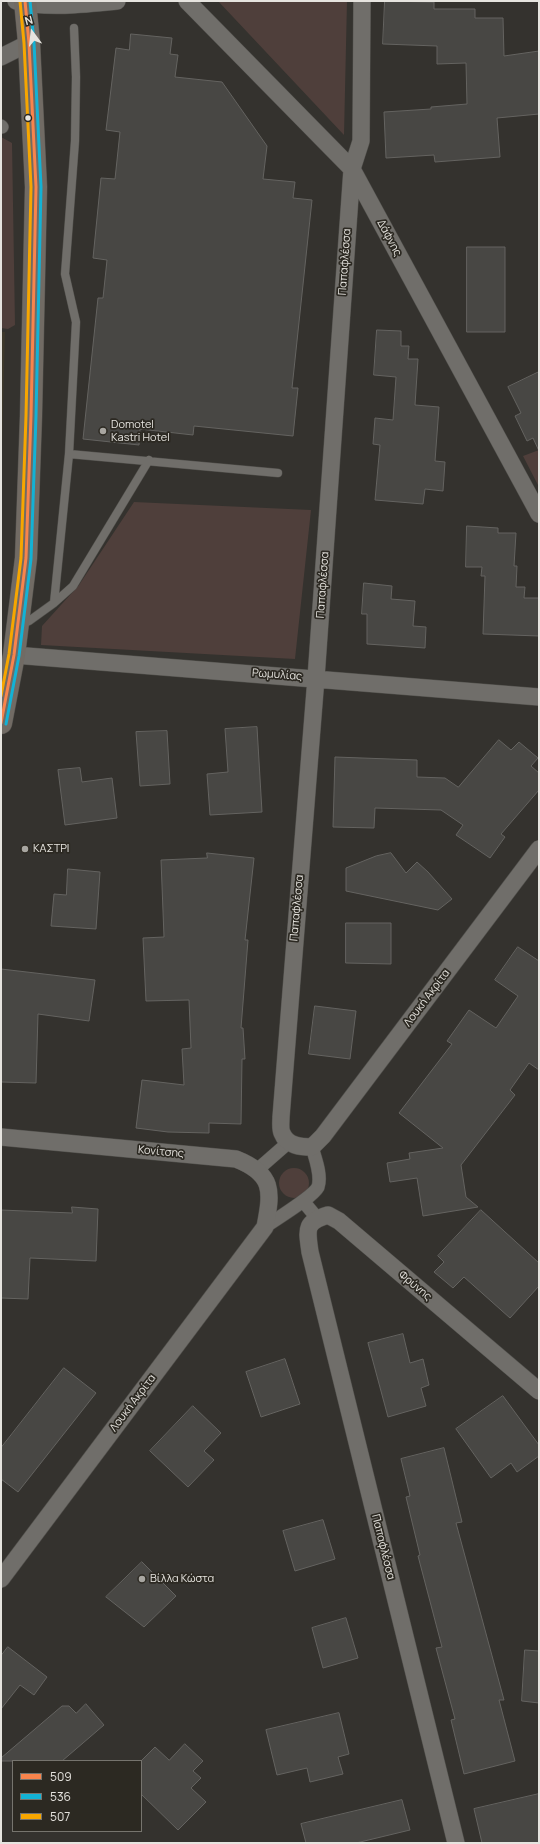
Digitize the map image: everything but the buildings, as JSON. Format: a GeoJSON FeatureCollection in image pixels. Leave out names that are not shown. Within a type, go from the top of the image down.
{"type":"FeatureCollection","features":[{"type":"Feature","properties":{"kind":"main road"},"geometry":{"type":"LineString","coordinates":[[1,723],[14,655],[26,558],[31,416],[36,187],[29,43],[22,2]]}},
{"type":"Feature","properties":{"kind":"street"},"geometry":{"type":"LineString","coordinates":[[22,2],[62,4],[117,1]]}},
{"type":"Feature","properties":{"kind":"street","name":"Δάφνης"},"geometry":{"type":"LineString","coordinates":[[187,1],[352,169],[539,514]]}},
{"type":"Feature","properties":{"kind":"street","name":"Παπαφλέσσα"},"geometry":{"type":"LineString","coordinates":[[289,1142],[282,1134],[280,1117],[316,678],[352,169],[361,141],[362,1]]}},
{"type":"Feature","properties":{"kind":"street"},"geometry":{"type":"LineString","coordinates":[[1,57],[29,43]]}},
{"type":"Feature","properties":{"kind":"street","name":"Ρωμυλίας"},"geometry":{"type":"LineString","coordinates":[[14,655],[539,697]]}},
{"type":"Feature","properties":{"kind":"street","name":"Λουκή Ακρίτα"},"geometry":{"type":"LineString","coordinates":[[312,1147],[324,1136],[539,848]]}},
{"type":"Feature","properties":{"kind":"street","name":"Κονίτσης"},"geometry":{"type":"LineString","coordinates":[[1,1137],[236,1159],[257,1170]]}},
{"type":"Feature","properties":{"kind":"street"},"geometry":{"type":"LineString","coordinates":[[289,1142],[299,1147],[312,1147],[319,1177],[317,1187],[303,1200],[266,1227],[270,1205],[270,1194],[261,1172],[257,1170],[289,1142]]}},
{"type":"Feature","properties":{"kind":"street"},"geometry":{"type":"LineString","coordinates":[[303,1200],[316,1218]]}},
{"type":"Feature","properties":{"kind":"street","name":"Φρύνης"},"geometry":{"type":"LineString","coordinates":[[316,1218],[328,1215],[339,1220],[539,1391]]}},
{"type":"Feature","properties":{"kind":"street","name":"Παπαφλέσσα"},"geometry":{"type":"LineString","coordinates":[[316,1218],[310,1223],[307,1231],[310,1252],[456,1843]]}},
{"type":"Feature","properties":{"kind":"street","name":"Λουκή Ακρίτα"},"geometry":{"type":"LineString","coordinates":[[1,1579],[266,1227]]}},
{"type":"Feature","properties":{"kind":"lane"},"geometry":{"type":"LineString","coordinates":[[54,603],[70,454],[76,322],[65,274],[75,141],[76,77],[74,28]]}},
{"type":"Feature","properties":{"kind":"lane"},"geometry":{"type":"LineString","coordinates":[[70,454],[149,460],[278,473]]}},
{"type":"Feature","properties":{"kind":"lane"},"geometry":{"type":"LineString","coordinates":[[17,626],[29,620],[54,603],[73,586],[149,460]]}},
{"type":"Feature","properties":{"kind":"shaded area"},"geometry":{"type":"Polygon","coordinates":[[[218,1],[347,1],[344,135],[218,1]]]}},
{"type":"Feature","properties":{"kind":"shaded area"},"geometry":{"type":"Polygon","coordinates":[[[1,137],[12,143],[15,325],[8,329],[1,328],[1,137]]]}},
{"type":"Feature","properties":{"kind":"shaded area"},"geometry":{"type":"Polygon","coordinates":[[[1,332],[5,332],[1,485],[1,332]]]}},
{"type":"Feature","properties":{"kind":"shaded area"},"geometry":{"type":"Polygon","coordinates":[[[539,450],[539,487],[523,456],[539,450]]]}},
{"type":"Feature","properties":{"kind":"shaded area"},"geometry":{"type":"Polygon","coordinates":[[[134,502],[311,510],[295,659],[41,645],[42,626],[79,585],[134,502]]]}},
{"type":"Feature","properties":{"kind":"shaded area"},"geometry":{"type":"Polygon","coordinates":[[[294,1168],[305,1172],[309,1183],[305,1194],[294,1198],[283,1194],[279,1183],[283,1172],[294,1168]]]}},
{"type":"Feature","properties":{"kind":"transit line","name":"507"},"geometry":{"type":"LineString","coordinates":[[1,696],[9,654],[21,558],[26,416],[31,187],[24,43],[20,1]]}},
{"type":"Feature","properties":{"kind":"transit line","name":"509"},"geometry":{"type":"LineString","coordinates":[[1,723],[14,655],[26,558],[31,416],[36,187],[29,43],[25,1]]}},
{"type":"Feature","properties":{"kind":"transit line","name":"536"},"geometry":{"type":"LineString","coordinates":[[6,724],[19,656],[31,559],[36,416],[41,187],[34,43],[30,1]]}},
{"type":"Feature","properties":{"kind":"place","name":"Domotel Kastri Hotel"},"geometry":{"type":"Point","coordinates":[103,431]}},
{"type":"Feature","properties":{"kind":"place","name":"ΚΑΣΤΡΙ"},"geometry":{"type":"Point","coordinates":[25,849]}},
{"type":"Feature","properties":{"kind":"place","name":"Βίλλα Κώστα"},"geometry":{"type":"Point","coordinates":[142,1579]}}]}
